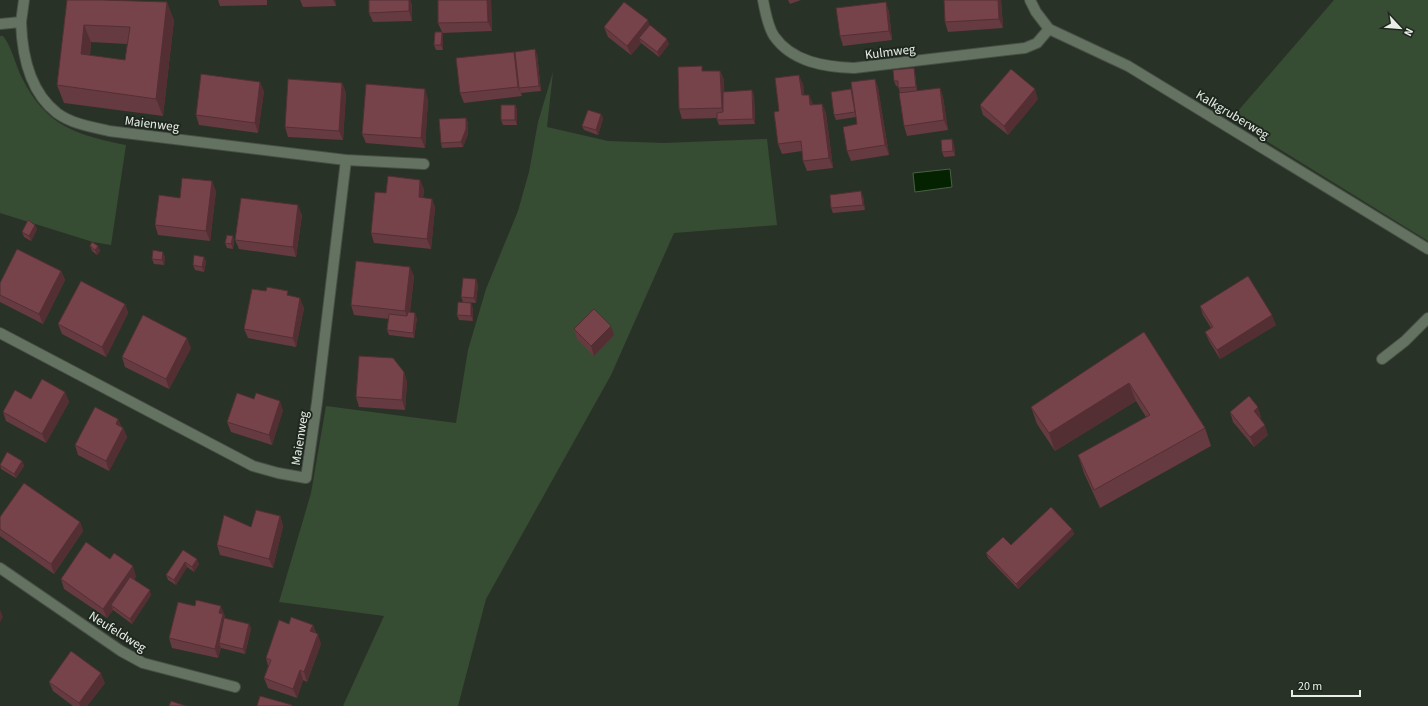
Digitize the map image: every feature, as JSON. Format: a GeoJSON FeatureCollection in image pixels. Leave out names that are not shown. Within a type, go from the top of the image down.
{"type":"FeatureCollection","features":[{"type":"Feature","properties":{"kind":"street","name":"Maienweg"},"geometry":{"type":"LineString","coordinates":[[24,0],[21,22],[22,46],[29,71],[43,99],[58,114],[78,124],[110,131],[346,160],[424,164]]}},
{"type":"Feature","properties":{"kind":"street","name":"Kulmweg"},"geometry":{"type":"LineString","coordinates":[[763,0],[773,34],[784,48],[799,57],[819,64],[836,67],[854,68],[1025,48],[1037,43],[1049,29]]}},
{"type":"Feature","properties":{"kind":"street","name":"Kalkgruberweg"},"geometry":{"type":"LineString","coordinates":[[1030,0],[1036,12],[1049,29],[1128,66],[1428,249]]}},
{"type":"Feature","properties":{"kind":"street"},"geometry":{"type":"LineString","coordinates":[[0,24],[21,22]]}},
{"type":"Feature","properties":{"kind":"street","name":"Maienweg"},"geometry":{"type":"LineString","coordinates":[[0,333],[253,466],[278,474],[306,478],[318,395],[346,160]]}},
{"type":"Feature","properties":{"kind":"street"},"geometry":{"type":"LineString","coordinates":[[1382,359],[1405,341],[1428,318]]}},
{"type":"Feature","properties":{"kind":"street","name":"Neufeldweg"},"geometry":{"type":"LineString","coordinates":[[0,568],[121,651],[142,662],[235,687]]}},
{"type":"Feature","properties":{"kind":"shaded area"},"geometry":{"type":"Polygon","coordinates":[[[1334,0],[1428,0],[1428,241],[1231,119],[1334,0]]]}},
{"type":"Feature","properties":{"kind":"shaded area"},"geometry":{"type":"Polygon","coordinates":[[[0,36],[3,36],[9,45],[22,78],[31,94],[52,118],[77,132],[126,145],[111,245],[93,242],[0,213],[0,36]]]}},
{"type":"Feature","properties":{"kind":"shaded area"},"geometry":{"type":"Polygon","coordinates":[[[553,72],[547,127],[608,141],[664,143],[767,139],[777,225],[674,233],[611,375],[486,599],[458,706],[343,706],[384,616],[279,602],[311,493],[326,406],[456,423],[468,350],[486,289],[518,211],[529,172],[538,122],[553,72]]]}},
{"type":"Feature","properties":{"kind":"shaded area"},"geometry":{"type":"Polygon","coordinates":[[[950,169],[952,187],[915,192],[913,173],[950,169]]]}},
{"type":"Feature","properties":{"kind":"building"},"geometry":{"type":"Polygon","coordinates":[[[67,0],[167,2],[156,99],[57,85],[67,0]],[[84,25],[81,54],[125,60],[130,27],[84,25]]]}},
{"type":"Feature","properties":{"kind":"building"},"geometry":{"type":"Polygon","coordinates":[[[369,0],[409,0],[409,11],[369,13],[369,0]]]}},
{"type":"Feature","properties":{"kind":"building"},"geometry":{"type":"Polygon","coordinates":[[[438,0],[487,0],[488,22],[438,23],[438,0]]]}},
{"type":"Feature","properties":{"kind":"building"},"geometry":{"type":"Polygon","coordinates":[[[944,0],[998,0],[999,19],[945,22],[944,0]]]}},
{"type":"Feature","properties":{"kind":"building"},"geometry":{"type":"Polygon","coordinates":[[[624,2],[648,20],[627,46],[604,27],[624,2]]]}},
{"type":"Feature","properties":{"kind":"building"},"geometry":{"type":"Polygon","coordinates":[[[886,2],[889,31],[840,36],[836,8],[886,2]]]}},
{"type":"Feature","properties":{"kind":"building"},"geometry":{"type":"Polygon","coordinates":[[[650,25],[667,39],[657,52],[639,38],[650,25]]]}},
{"type":"Feature","properties":{"kind":"building"},"geometry":{"type":"Polygon","coordinates":[[[435,32],[442,32],[441,45],[434,45],[435,32]]]}},
{"type":"Feature","properties":{"kind":"building"},"geometry":{"type":"Polygon","coordinates":[[[535,49],[539,86],[519,88],[515,52],[535,49]]]}},
{"type":"Feature","properties":{"kind":"building"},"geometry":{"type":"Polygon","coordinates":[[[514,52],[518,87],[460,93],[456,58],[514,52]]]}},
{"type":"Feature","properties":{"kind":"building"},"geometry":{"type":"Polygon","coordinates":[[[702,66],[702,71],[720,71],[722,108],[679,109],[678,67],[702,66]]]}},
{"type":"Feature","properties":{"kind":"building"},"geometry":{"type":"Polygon","coordinates":[[[914,68],[916,87],[898,88],[898,81],[894,81],[893,70],[914,68]]]}},
{"type":"Feature","properties":{"kind":"building"},"geometry":{"type":"Polygon","coordinates":[[[1011,69],[1035,89],[1004,126],[980,105],[1011,69]]]}},
{"type":"Feature","properties":{"kind":"building"},"geometry":{"type":"Polygon","coordinates":[[[201,74],[260,82],[255,123],[196,115],[201,74]]]}},
{"type":"Feature","properties":{"kind":"building"},"geometry":{"type":"Polygon","coordinates":[[[799,75],[802,95],[809,95],[810,105],[822,104],[829,158],[803,161],[801,141],[778,144],[774,112],[779,111],[775,78],[799,75]]]}},
{"type":"Feature","properties":{"kind":"building"},"geometry":{"type":"Polygon","coordinates":[[[288,79],[342,83],[339,131],[285,127],[288,79]]]}},
{"type":"Feature","properties":{"kind":"building"},"geometry":{"type":"Polygon","coordinates":[[[875,79],[885,145],[847,151],[843,127],[857,124],[851,82],[875,79]]]}},
{"type":"Feature","properties":{"kind":"building"},"geometry":{"type":"Polygon","coordinates":[[[366,84],[425,89],[421,138],[362,134],[366,84]]]}},
{"type":"Feature","properties":{"kind":"building"},"geometry":{"type":"Polygon","coordinates":[[[940,88],[944,120],[904,126],[899,93],[940,88]]]}},
{"type":"Feature","properties":{"kind":"building"},"geometry":{"type":"Polygon","coordinates":[[[851,89],[855,112],[834,115],[831,92],[851,89]]]}},
{"type":"Feature","properties":{"kind":"building"},"geometry":{"type":"Polygon","coordinates":[[[752,90],[753,119],[717,120],[717,113],[723,112],[723,92],[752,90]]]}},
{"type":"Feature","properties":{"kind":"building"},"geometry":{"type":"Polygon","coordinates":[[[501,105],[515,105],[515,120],[501,120],[501,105]]]}},
{"type":"Feature","properties":{"kind":"building"},"geometry":{"type":"Polygon","coordinates":[[[588,110],[601,114],[596,130],[582,126],[588,110]]]}},
{"type":"Feature","properties":{"kind":"building"},"geometry":{"type":"Polygon","coordinates":[[[466,118],[466,129],[461,142],[441,143],[439,119],[466,118]]]}},
{"type":"Feature","properties":{"kind":"building"},"geometry":{"type":"Polygon","coordinates":[[[952,139],[953,151],[942,152],[941,140],[952,139]]]}},
{"type":"Feature","properties":{"kind":"building"},"geometry":{"type":"Polygon","coordinates":[[[388,176],[420,180],[419,197],[432,199],[427,239],[371,233],[375,192],[386,193],[388,176]]]}},
{"type":"Feature","properties":{"kind":"building"},"geometry":{"type":"Polygon","coordinates":[[[182,178],[212,181],[206,231],[155,225],[159,195],[180,198],[182,178]]]}},
{"type":"Feature","properties":{"kind":"building"},"geometry":{"type":"Polygon","coordinates":[[[861,191],[863,205],[831,208],[830,195],[861,191]]]}},
{"type":"Feature","properties":{"kind":"building"},"geometry":{"type":"Polygon","coordinates":[[[241,198],[298,205],[293,247],[235,240],[241,198]]]}},
{"type":"Feature","properties":{"kind":"building"},"geometry":{"type":"Polygon","coordinates":[[[28,220],[35,225],[29,236],[22,232],[28,220]]]}},
{"type":"Feature","properties":{"kind":"building"},"geometry":{"type":"Polygon","coordinates":[[[227,235],[233,236],[231,244],[225,243],[227,235]]]}},
{"type":"Feature","properties":{"kind":"building"},"geometry":{"type":"Polygon","coordinates":[[[92,242],[98,246],[95,250],[90,246],[92,242]]]}},
{"type":"Feature","properties":{"kind":"building"},"geometry":{"type":"Polygon","coordinates":[[[17,249],[61,271],[39,314],[0,295],[0,283],[17,249]]]}},
{"type":"Feature","properties":{"kind":"building"},"geometry":{"type":"Polygon","coordinates":[[[153,250],[163,252],[162,260],[152,259],[153,250]]]}},
{"type":"Feature","properties":{"kind":"building"},"geometry":{"type":"Polygon","coordinates":[[[194,255],[204,257],[202,267],[193,265],[194,255]]]}},
{"type":"Feature","properties":{"kind":"building"},"geometry":{"type":"Polygon","coordinates":[[[356,261],[410,267],[405,311],[351,305],[356,261]]]}},
{"type":"Feature","properties":{"kind":"building"},"geometry":{"type":"Polygon","coordinates":[[[1248,276],[1272,315],[1217,350],[1205,332],[1213,327],[1200,306],[1248,276]]]}},
{"type":"Feature","properties":{"kind":"building"},"geometry":{"type":"Polygon","coordinates":[[[463,278],[476,279],[474,298],[461,297],[463,278]]]}},
{"type":"Feature","properties":{"kind":"building"},"geometry":{"type":"Polygon","coordinates":[[[81,281],[125,304],[102,347],[58,324],[81,281]]]}},
{"type":"Feature","properties":{"kind":"building"},"geometry":{"type":"Polygon","coordinates":[[[267,287],[288,291],[287,295],[300,298],[293,338],[244,329],[252,289],[266,291],[267,287]]]}},
{"type":"Feature","properties":{"kind":"building"},"geometry":{"type":"Polygon","coordinates":[[[458,302],[471,303],[471,316],[457,315],[458,302]]]}},
{"type":"Feature","properties":{"kind":"building"},"geometry":{"type":"Polygon","coordinates":[[[594,309],[611,326],[591,346],[574,329],[594,309]]]}},
{"type":"Feature","properties":{"kind":"building"},"geometry":{"type":"Polygon","coordinates":[[[408,312],[415,313],[413,333],[387,330],[389,314],[407,316],[408,312]]]}},
{"type":"Feature","properties":{"kind":"building"},"geometry":{"type":"Polygon","coordinates":[[[143,315],[187,338],[166,379],[122,357],[143,315]]]}},
{"type":"Feature","properties":{"kind":"building"},"geometry":{"type":"Polygon","coordinates":[[[1144,332],[1205,428],[1094,490],[1078,455],[1150,415],[1129,383],[1049,433],[1031,407],[1144,332]]]}},
{"type":"Feature","properties":{"kind":"building"},"geometry":{"type":"Polygon","coordinates":[[[359,356],[393,358],[404,372],[402,400],[356,397],[359,356]]]}},
{"type":"Feature","properties":{"kind":"building"},"geometry":{"type":"Polygon","coordinates":[[[42,379],[65,392],[42,434],[3,412],[15,390],[31,399],[42,379]]]}},
{"type":"Feature","properties":{"kind":"building"},"geometry":{"type":"Polygon","coordinates":[[[237,393],[254,399],[256,393],[280,401],[269,435],[227,422],[237,393]]]}},
{"type":"Feature","properties":{"kind":"building"},"geometry":{"type":"Polygon","coordinates":[[[1249,396],[1258,407],[1254,411],[1265,425],[1250,437],[1230,412],[1249,396]]]}},
{"type":"Feature","properties":{"kind":"building"},"geometry":{"type":"Polygon","coordinates":[[[95,407],[118,419],[116,424],[123,428],[106,461],[75,445],[95,407]]]}},
{"type":"Feature","properties":{"kind":"building"},"geometry":{"type":"Polygon","coordinates":[[[7,452],[22,461],[14,474],[0,465],[7,452]]]}},
{"type":"Feature","properties":{"kind":"building"},"geometry":{"type":"Polygon","coordinates":[[[24,483],[80,522],[51,564],[0,529],[0,517],[24,483]]]}},
{"type":"Feature","properties":{"kind":"building"},"geometry":{"type":"Polygon","coordinates":[[[1051,507],[1072,529],[1016,584],[986,553],[1003,537],[1011,545],[1051,507]]]}},
{"type":"Feature","properties":{"kind":"building"},"geometry":{"type":"Polygon","coordinates":[[[256,510],[280,516],[269,559],[217,545],[224,515],[251,527],[256,510]]]}},
{"type":"Feature","properties":{"kind":"building"},"geometry":{"type":"Polygon","coordinates":[[[86,542],[110,559],[114,553],[133,566],[103,609],[61,579],[86,542]]]}},
{"type":"Feature","properties":{"kind":"building"},"geometry":{"type":"Polygon","coordinates":[[[183,550],[197,559],[192,567],[185,562],[174,580],[166,575],[183,550]]]}},
{"type":"Feature","properties":{"kind":"building"},"geometry":{"type":"Polygon","coordinates":[[[130,577],[150,590],[130,619],[111,605],[130,577]]]}},
{"type":"Feature","properties":{"kind":"building"},"geometry":{"type":"Polygon","coordinates":[[[196,600],[221,606],[219,613],[223,614],[215,649],[169,638],[178,602],[195,606],[196,600]]]}},
{"type":"Feature","properties":{"kind":"building"},"geometry":{"type":"Polygon","coordinates":[[[291,617],[313,625],[310,631],[318,634],[304,672],[300,670],[293,689],[264,678],[271,660],[266,658],[279,620],[289,624],[291,617]]]}},
{"type":"Feature","properties":{"kind":"building"},"geometry":{"type":"Polygon","coordinates":[[[224,618],[249,624],[243,649],[219,643],[224,618]]]}},
{"type":"Feature","properties":{"kind":"building"},"geometry":{"type":"Polygon","coordinates":[[[71,651],[101,673],[79,703],[49,682],[71,651]]]}},
{"type":"Feature","properties":{"kind":"building"},"geometry":{"type":"Polygon","coordinates":[[[260,696],[292,705],[257,706],[260,696]]]}},
{"type":"Feature","properties":{"kind":"building"},"geometry":{"type":"Polygon","coordinates":[[[171,701],[186,706],[169,706],[171,701]]]}}]}
